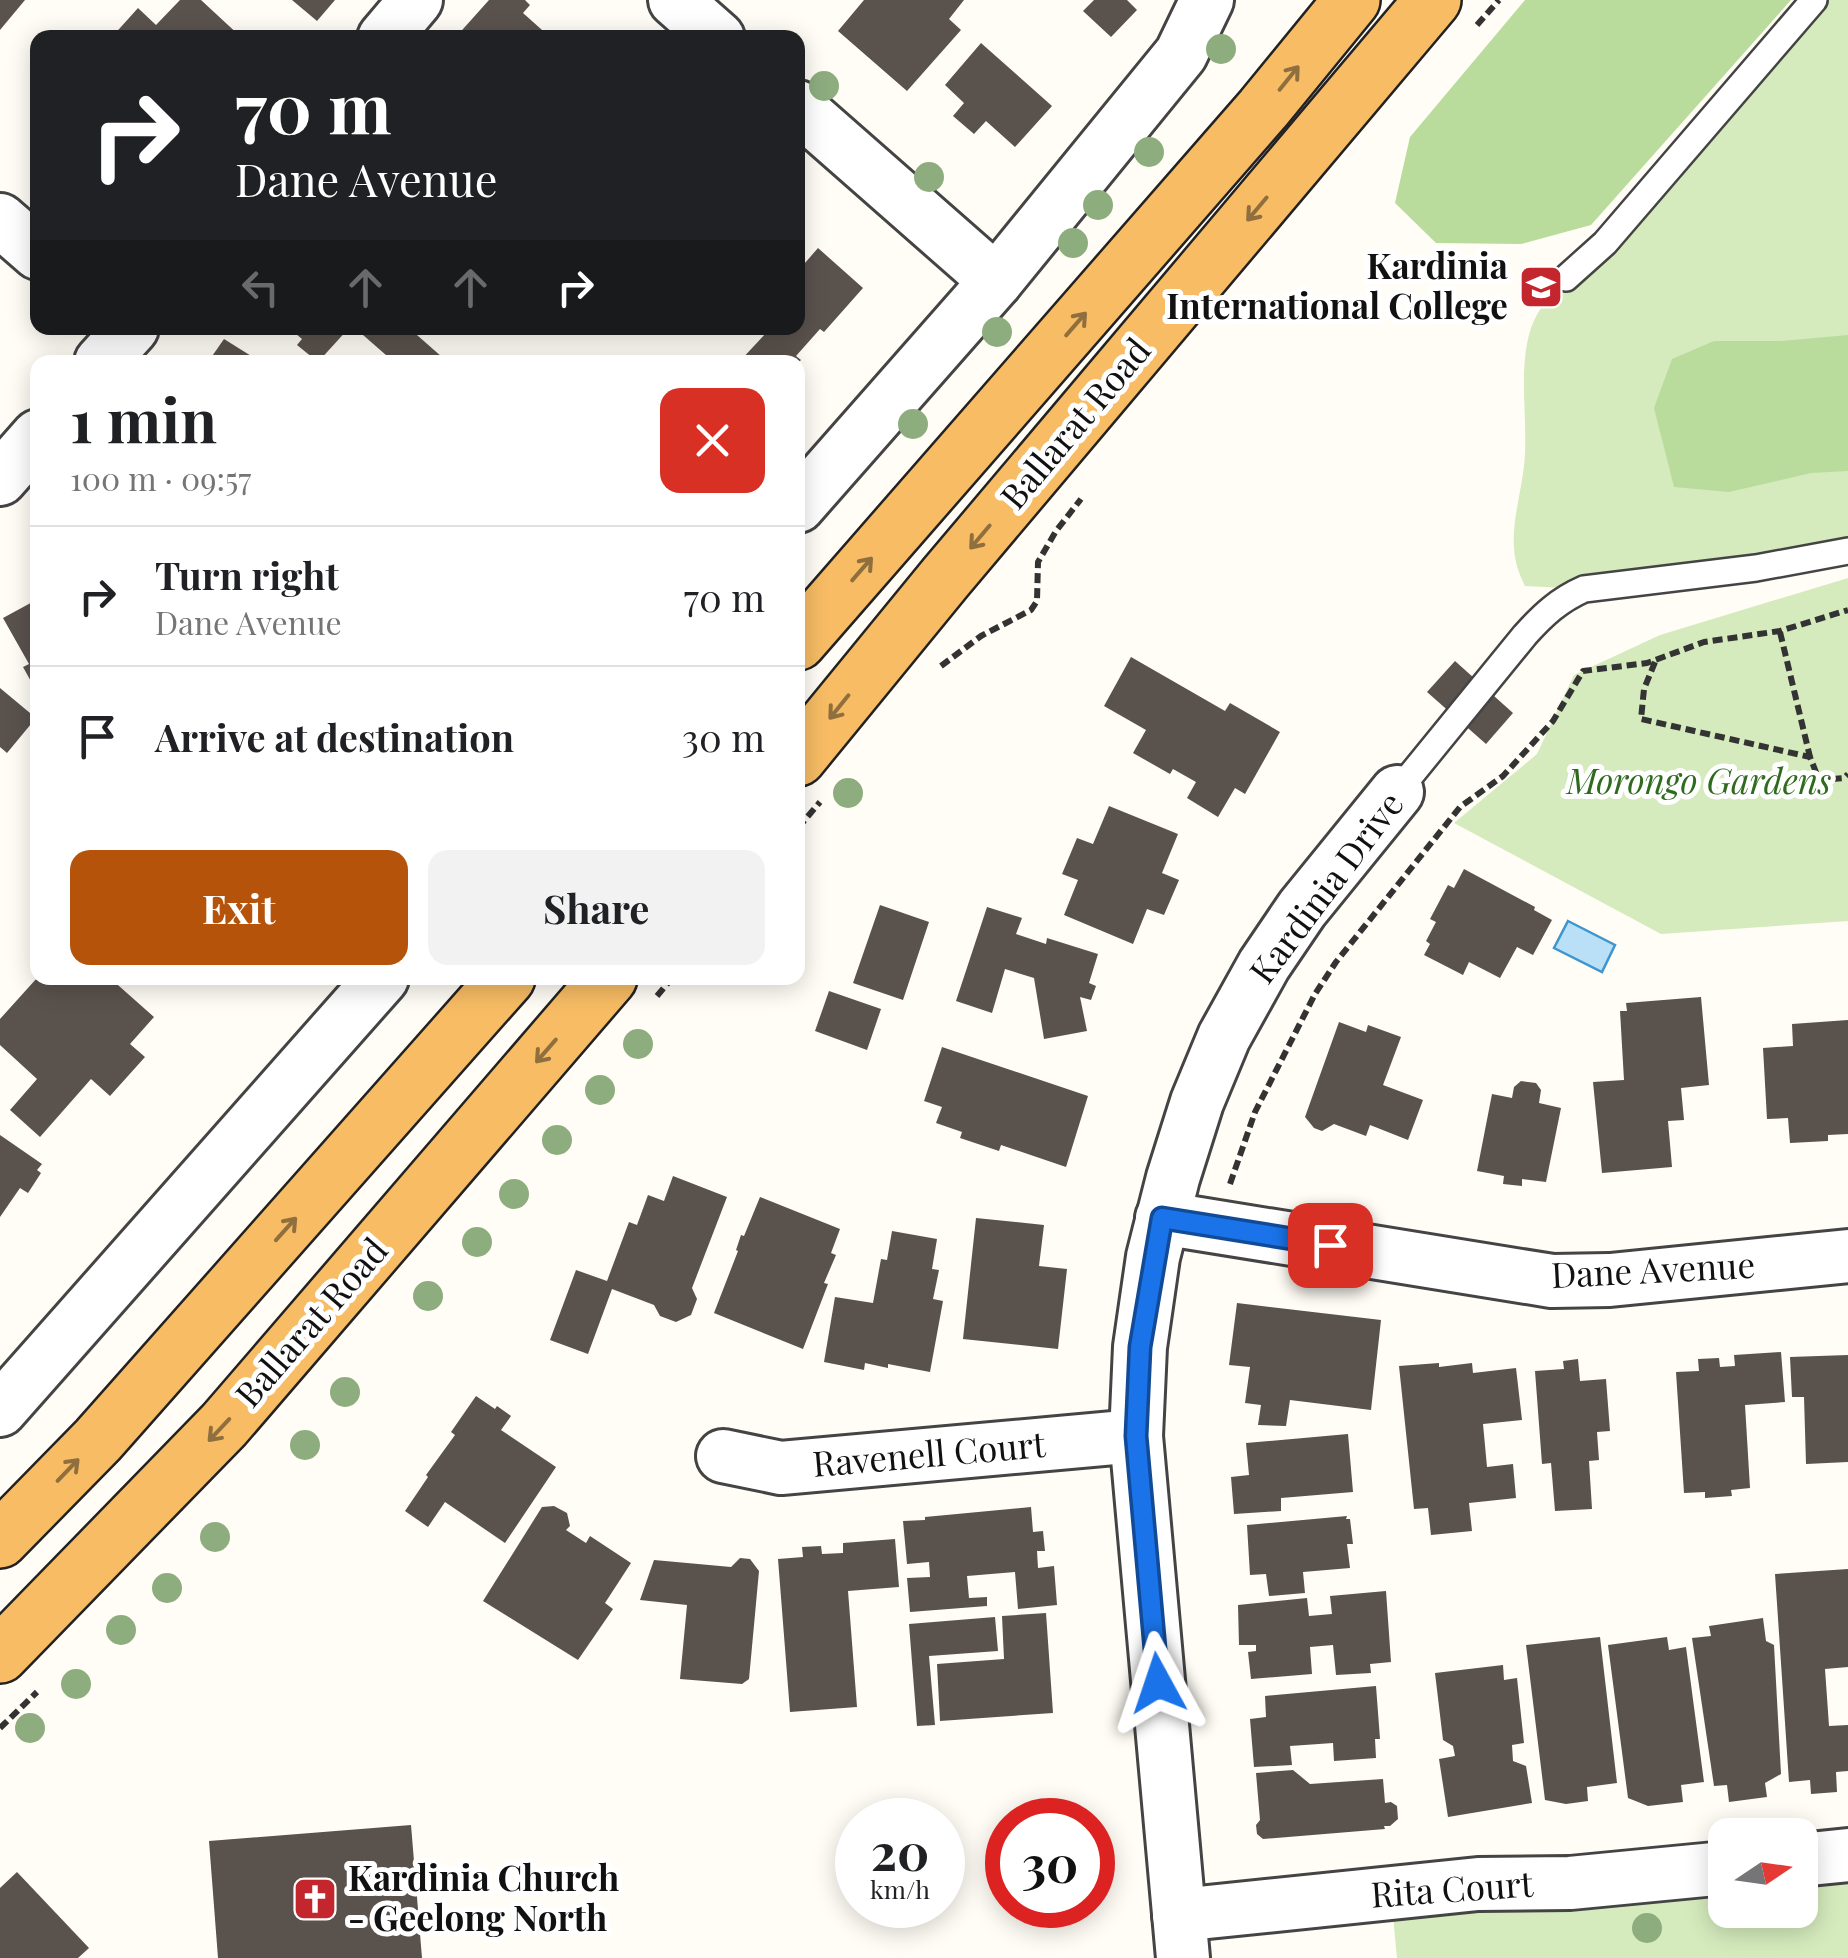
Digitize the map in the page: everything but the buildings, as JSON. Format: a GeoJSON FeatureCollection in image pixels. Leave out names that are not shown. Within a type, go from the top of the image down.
{"type":"FeatureCollection","features":[{"type":"Feature","properties":{"kind":"highway","name":"Ballarat Road"},"geometry":{"type":"LineString","coordinates":[[805,634],[1263,109],[1352,0]]}},
{"type":"Feature","properties":{"kind":"highway","name":"Ballarat Road"},"geometry":{"type":"LineString","coordinates":[[805,749],[1433,0]]}},
{"type":"Feature","properties":{"kind":"highway"},"geometry":{"type":"LineString","coordinates":[[0,1540],[98,1440],[501,985]]}},
{"type":"Feature","properties":{"kind":"highway","name":"Ballarat Road"},"geometry":{"type":"LineString","coordinates":[[0,1655],[224,1425],[603,985]]}},
{"type":"Feature","properties":{"kind":"street"},"geometry":{"type":"LineString","coordinates":[[391,30],[416,0]]}},
{"type":"Feature","properties":{"kind":"street"},"geometry":{"type":"LineString","coordinates":[[675,0],[709,30]]}},
{"type":"Feature","properties":{"kind":"street"},"geometry":{"type":"LineString","coordinates":[[805,498],[996,281],[1181,54],[1207,0]]}},
{"type":"Feature","properties":{"kind":"street"},"geometry":{"type":"LineString","coordinates":[[805,113],[996,281]]}},
{"type":"Feature","properties":{"kind":"street"},"geometry":{"type":"LineString","coordinates":[[0,220],[30,246]]}},
{"type":"Feature","properties":{"kind":"street"},"geometry":{"type":"LineString","coordinates":[[0,479],[30,445]]}},
{"type":"Feature","properties":{"kind":"street","name":"Kardinia Drive"},"geometry":{"type":"LineString","coordinates":[[1181,1936],[1136,1436],[1140,1347],[1162,1218],[1210,1067],[1264,965],[1302,909],[1397,792]]}},
{"type":"Feature","properties":{"kind":"street"},"geometry":{"type":"LineString","coordinates":[[0,1410],[376,985]]}},
{"type":"Feature","properties":{"kind":"street","name":"Dane Avenue"},"geometry":{"type":"LineString","coordinates":[[1162,1218],[1552,1281],[1610,1280],[1848,1256]]}},
{"type":"Feature","properties":{"kind":"street","name":"Ravenell Court"},"geometry":{"type":"LineString","coordinates":[[723,1456],[781,1468],[1136,1436]]}},
{"type":"Feature","properties":{"kind":"street"},"geometry":{"type":"LineString","coordinates":[[1818,1858],[1848,1855]]}},
{"type":"Feature","properties":{"kind":"street","name":"Rita Court"},"geometry":{"type":"LineString","coordinates":[[1181,1936],[1478,1884],[1570,1883],[1708,1870]]}},
{"type":"Feature","properties":{"kind":"lane"},"geometry":{"type":"LineString","coordinates":[[1566,278],[1605,243],[1814,0]]}},
{"type":"Feature","properties":{"kind":"lane","name":"Kardinia Drive"},"geometry":{"type":"LineString","coordinates":[[1397,792],[1541,617],[1565,598],[1584,588],[1756,568],[1848,551]]}},
{"type":"Feature","properties":{"kind":"path"},"geometry":{"type":"LineString","coordinates":[[1228,1188],[1256,1112],[1315,994],[1356,935],[1460,808],[1503,776],[1553,721],[1583,671],[1656,660],[1704,642],[1780,631],[1848,610]]}},
{"type":"Feature","properties":{"kind":"path"},"geometry":{"type":"LineString","coordinates":[[1780,631],[1819,780],[1844,778],[1848,774]]}},
{"type":"Feature","properties":{"kind":"path"},"geometry":{"type":"LineString","coordinates":[[1656,660],[1644,689],[1641,719],[1810,757]]}},
{"type":"Feature","properties":{"kind":"green space"},"geometry":{"type":"Polygon","coordinates":[[[1525,0],[1791,0],[1591,225],[1521,244],[1436,243],[1395,203],[1410,137],[1525,0]]]}},
{"type":"Feature","properties":{"kind":"green space"},"geometry":{"type":"Polygon","coordinates":[[[1814,0],[1848,0],[1848,551],[1584,589],[1525,586],[1516,563],[1514,539],[1524,466],[1525,361],[1534,321],[1556,290],[1814,0]]]}},
{"type":"Feature","properties":{"kind":"green space"},"geometry":{"type":"Polygon","coordinates":[[[1848,335],[1848,471],[1811,473],[1729,492],[1674,487],[1654,408],[1672,359],[1714,341],[1848,335]]]}},
{"type":"Feature","properties":{"kind":"green space","name":"Morongo Gardens"},"geometry":{"type":"Polygon","coordinates":[[[1848,578],[1848,921],[1661,934],[1454,823],[1537,754],[1574,675],[1660,635],[1848,578]]]}},
{"type":"Feature","properties":{"kind":"green space"},"geometry":{"type":"Polygon","coordinates":[[[1848,1883],[1848,1958],[1397,1958],[1393,1916],[1708,1893],[1708,1928],[1818,1928],[1818,1885],[1848,1883]]]}},
{"type":"Feature","properties":{"kind":"water"},"geometry":{"type":"Polygon","coordinates":[[[1568,921],[1615,945],[1602,972],[1554,948],[1568,921]]]}},
{"type":"Feature","properties":{"kind":"place","name":"Kardinia International College"},"geometry":{"type":"Point","coordinates":[1541,287]}},
{"type":"Feature","properties":{"kind":"place","name":"Kardinia Church - Geelong North"},"geometry":{"type":"Point","coordinates":[315,1899]}},
{"type":"Feature","properties":{"kind":"route"},"geometry":{"type":"LineString","coordinates":[[1158,1683],[1136,1436],[1140,1347],[1162,1218],[1330,1245]]}}]}
